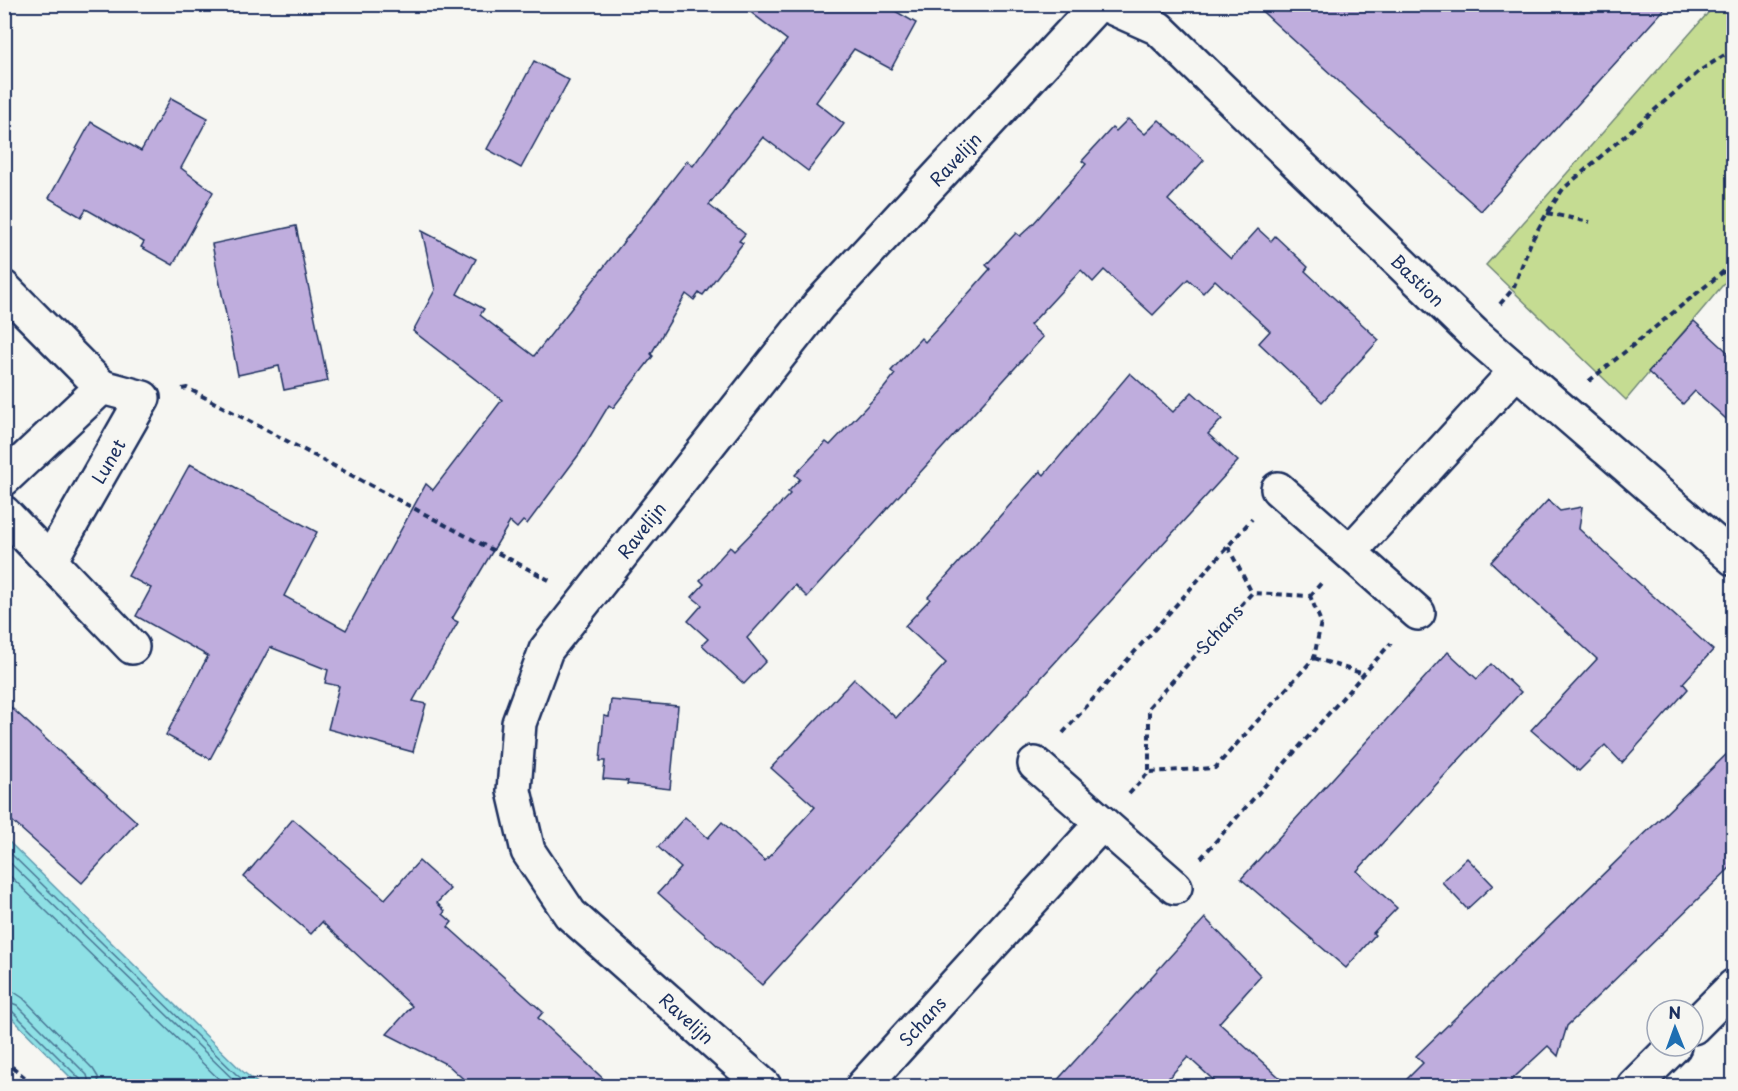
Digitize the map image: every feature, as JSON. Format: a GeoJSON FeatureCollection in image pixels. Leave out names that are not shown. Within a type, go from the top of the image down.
{"type":"FeatureCollection","features":[{"type":"Feature","properties":{"kind":"street","name":"Ravelijn"},"geometry":{"type":"LineString","coordinates":[[764,1086],[570,914],[528,850],[514,791],[519,723],[546,650],[819,305],[1098,4]]}},
{"type":"Feature","properties":{"kind":"street","name":"Bastion"},"geometry":{"type":"LineString","coordinates":[[1104,4],[1158,28],[1474,333],[1734,559]]}},
{"type":"Feature","properties":{"kind":"street"},"geometry":{"type":"LineString","coordinates":[[4,288],[102,387],[143,398]]}},
{"type":"Feature","properties":{"kind":"street"},"geometry":{"type":"LineString","coordinates":[[1350,552],[1517,370]]}},
{"type":"Feature","properties":{"kind":"street"},"geometry":{"type":"LineString","coordinates":[[4,479],[102,387]]}},
{"type":"Feature","properties":{"kind":"street","name":"Lunet"},"geometry":{"type":"LineString","coordinates":[[50,561],[143,398]]}},
{"type":"Feature","properties":{"kind":"street"},"geometry":{"type":"LineString","coordinates":[[1278,489],[1418,612]]}},
{"type":"Feature","properties":{"kind":"street"},"geometry":{"type":"LineString","coordinates":[[4,513],[132,647]]}},
{"type":"Feature","properties":{"kind":"street"},"geometry":{"type":"LineString","coordinates":[[1035,764],[1175,887]]}},
{"type":"Feature","properties":{"kind":"street","name":"Schans"},"geometry":{"type":"LineString","coordinates":[[863,1086],[1102,823]]}},
{"type":"Feature","properties":{"kind":"street"},"geometry":{"type":"LineString","coordinates":[[1705,1015],[1734,986]]}},
{"type":"Feature","properties":{"kind":"street"},"geometry":{"type":"LineString","coordinates":[[1634,1086],[1662,1058]]}},
{"type":"Feature","properties":{"kind":"path"},"geometry":{"type":"LineString","coordinates":[[1474,333],[1513,289],[1531,242],[1563,189],[1701,69],[1734,49]]}},
{"type":"Feature","properties":{"kind":"path"},"geometry":{"type":"LineString","coordinates":[[1547,213],[1590,222]]}},
{"type":"Feature","properties":{"kind":"path"},"geometry":{"type":"LineString","coordinates":[[1559,407],[1734,263]]}},
{"type":"Feature","properties":{"kind":"path"},"geometry":{"type":"LineString","coordinates":[[143,398],[187,387],[586,600]]}},
{"type":"Feature","properties":{"kind":"path"},"geometry":{"type":"LineString","coordinates":[[1035,764],[1278,489]]}},
{"type":"Feature","properties":{"kind":"path"},"geometry":{"type":"LineString","coordinates":[[1228,547],[1252,593]]}},
{"type":"Feature","properties":{"kind":"path","name":"Schans"},"geometry":{"type":"LineString","coordinates":[[1149,772],[1149,707],[1252,593],[1310,596],[1321,622],[1314,658]]}},
{"type":"Feature","properties":{"kind":"path"},"geometry":{"type":"LineString","coordinates":[[1175,887],[1418,612]]}},
{"type":"Feature","properties":{"kind":"path"},"geometry":{"type":"LineString","coordinates":[[1102,823],[1149,772],[1215,768],[1314,658],[1364,674]]}},
{"type":"Feature","properties":{"kind":"path"},"geometry":{"type":"LineString","coordinates":[[4,1060],[34,1086]]}},
{"type":"Feature","properties":{"kind":"green space"},"geometry":{"type":"Polygon","coordinates":[[[1715,5],[1733,5],[1733,273],[1626,400],[1486,265],[1715,5]]]}},
{"type":"Feature","properties":{"kind":"water"},"geometry":{"type":"Polygon","coordinates":[[[5,838],[241,1070],[261,1086],[79,1086],[5,1011],[5,838]]]}},
{"type":"Feature","properties":{"kind":"building"},"geometry":{"type":"Polygon","coordinates":[[[740,4],[883,4],[916,23],[891,69],[854,49],[816,102],[844,124],[808,171],[763,137],[709,205],[745,234],[739,241],[743,243],[703,295],[699,293],[694,300],[686,294],[651,354],[653,356],[613,408],[609,405],[580,453],[527,524],[523,521],[517,528],[510,522],[452,619],[458,622],[413,701],[426,704],[413,752],[328,729],[339,686],[325,683],[328,670],[270,647],[210,759],[166,735],[208,656],[136,616],[151,588],[128,576],[190,464],[317,532],[284,596],[346,630],[426,484],[433,490],[502,400],[413,331],[435,290],[422,231],[476,259],[457,294],[484,309],[480,315],[534,356],[687,161],[693,166],[787,40],[740,4]]]}},
{"type":"Feature","properties":{"kind":"building"},"geometry":{"type":"Polygon","coordinates":[[[1254,4],[1669,4],[1481,211],[1254,4]]]}},
{"type":"Feature","properties":{"kind":"building"},"geometry":{"type":"Polygon","coordinates":[[[534,61],[569,80],[521,168],[487,149],[534,61]]]}},
{"type":"Feature","properties":{"kind":"building"},"geometry":{"type":"Polygon","coordinates":[[[171,98],[208,118],[181,168],[213,192],[173,265],[141,247],[144,242],[86,209],[81,217],[49,198],[91,122],[141,151],[171,98]]]}},
{"type":"Feature","properties":{"kind":"building"},"geometry":{"type":"Polygon","coordinates":[[[1128,119],[1145,134],[1159,120],[1204,160],[1168,200],[1231,259],[1258,229],[1271,241],[1275,236],[1308,267],[1305,271],[1379,340],[1322,402],[1259,343],[1270,331],[1215,280],[1203,293],[1188,279],[1153,315],[1104,270],[1093,282],[1081,270],[1030,325],[1043,337],[807,597],[795,585],[747,638],[766,661],[744,684],[702,645],[708,639],[688,621],[702,605],[692,597],[704,584],[700,580],[730,547],[734,551],[790,494],[788,492],[800,479],[795,475],[826,442],[830,445],[884,388],[895,374],[891,371],[921,338],[925,342],[990,269],[986,265],[1016,233],[1020,236],[1033,224],[1086,164],[1082,161],[1112,128],[1116,131],[1128,119]]]}},
{"type":"Feature","properties":{"kind":"building"},"geometry":{"type":"Polygon","coordinates":[[[296,226],[328,381],[284,390],[279,366],[238,375],[212,244],[296,226]]]}},
{"type":"Feature","properties":{"kind":"building"},"geometry":{"type":"Polygon","coordinates":[[[1694,321],[1734,358],[1734,426],[1695,391],[1683,404],[1648,372],[1694,321]]]}},
{"type":"Feature","properties":{"kind":"building"},"geometry":{"type":"Polygon","coordinates":[[[1130,373],[1173,412],[1192,392],[1222,419],[1208,434],[1238,461],[762,985],[658,893],[681,868],[658,847],[685,817],[708,838],[722,822],[765,861],[815,807],[771,768],[854,679],[896,718],[946,663],[905,626],[1040,471],[1044,475],[1130,373]]]}},
{"type":"Feature","properties":{"kind":"building"},"geometry":{"type":"Polygon","coordinates":[[[1548,500],[1560,511],[1582,507],[1579,529],[1713,650],[1683,683],[1688,689],[1622,763],[1605,745],[1579,771],[1531,730],[1597,659],[1491,562],[1548,500]]]}},
{"type":"Feature","properties":{"kind":"building"},"geometry":{"type":"Polygon","coordinates":[[[1448,652],[1477,679],[1491,664],[1521,692],[1357,871],[1397,908],[1373,933],[1375,935],[1346,968],[1241,879],[1448,652]]]}},
{"type":"Feature","properties":{"kind":"building"},"geometry":{"type":"Polygon","coordinates":[[[611,700],[678,706],[670,789],[603,779],[605,761],[600,761],[604,716],[609,717],[611,700]]]}},
{"type":"Feature","properties":{"kind":"building"},"geometry":{"type":"Polygon","coordinates":[[[4,701],[137,822],[82,883],[4,814],[4,701]]]}},
{"type":"Feature","properties":{"kind":"building"},"geometry":{"type":"Polygon","coordinates":[[[1734,747],[1734,864],[1567,1026],[1558,1056],[1548,1046],[1505,1086],[1400,1086],[1423,1063],[1416,1056],[1734,747]]]}},
{"type":"Feature","properties":{"kind":"building"},"geometry":{"type":"Polygon","coordinates":[[[293,819],[385,899],[419,861],[450,889],[437,903],[445,911],[443,914],[452,922],[448,927],[543,1012],[538,1018],[611,1086],[471,1086],[448,1065],[387,1034],[412,1006],[322,922],[311,934],[244,877],[293,819]]]}},
{"type":"Feature","properties":{"kind":"building"},"geometry":{"type":"Polygon","coordinates":[[[1467,858],[1493,885],[1467,909],[1442,882],[1467,858]]]}},
{"type":"Feature","properties":{"kind":"building"},"geometry":{"type":"Polygon","coordinates":[[[1205,918],[1261,976],[1219,1023],[1289,1086],[1220,1086],[1188,1057],[1161,1086],[1052,1086],[1205,918]]]}}]}
